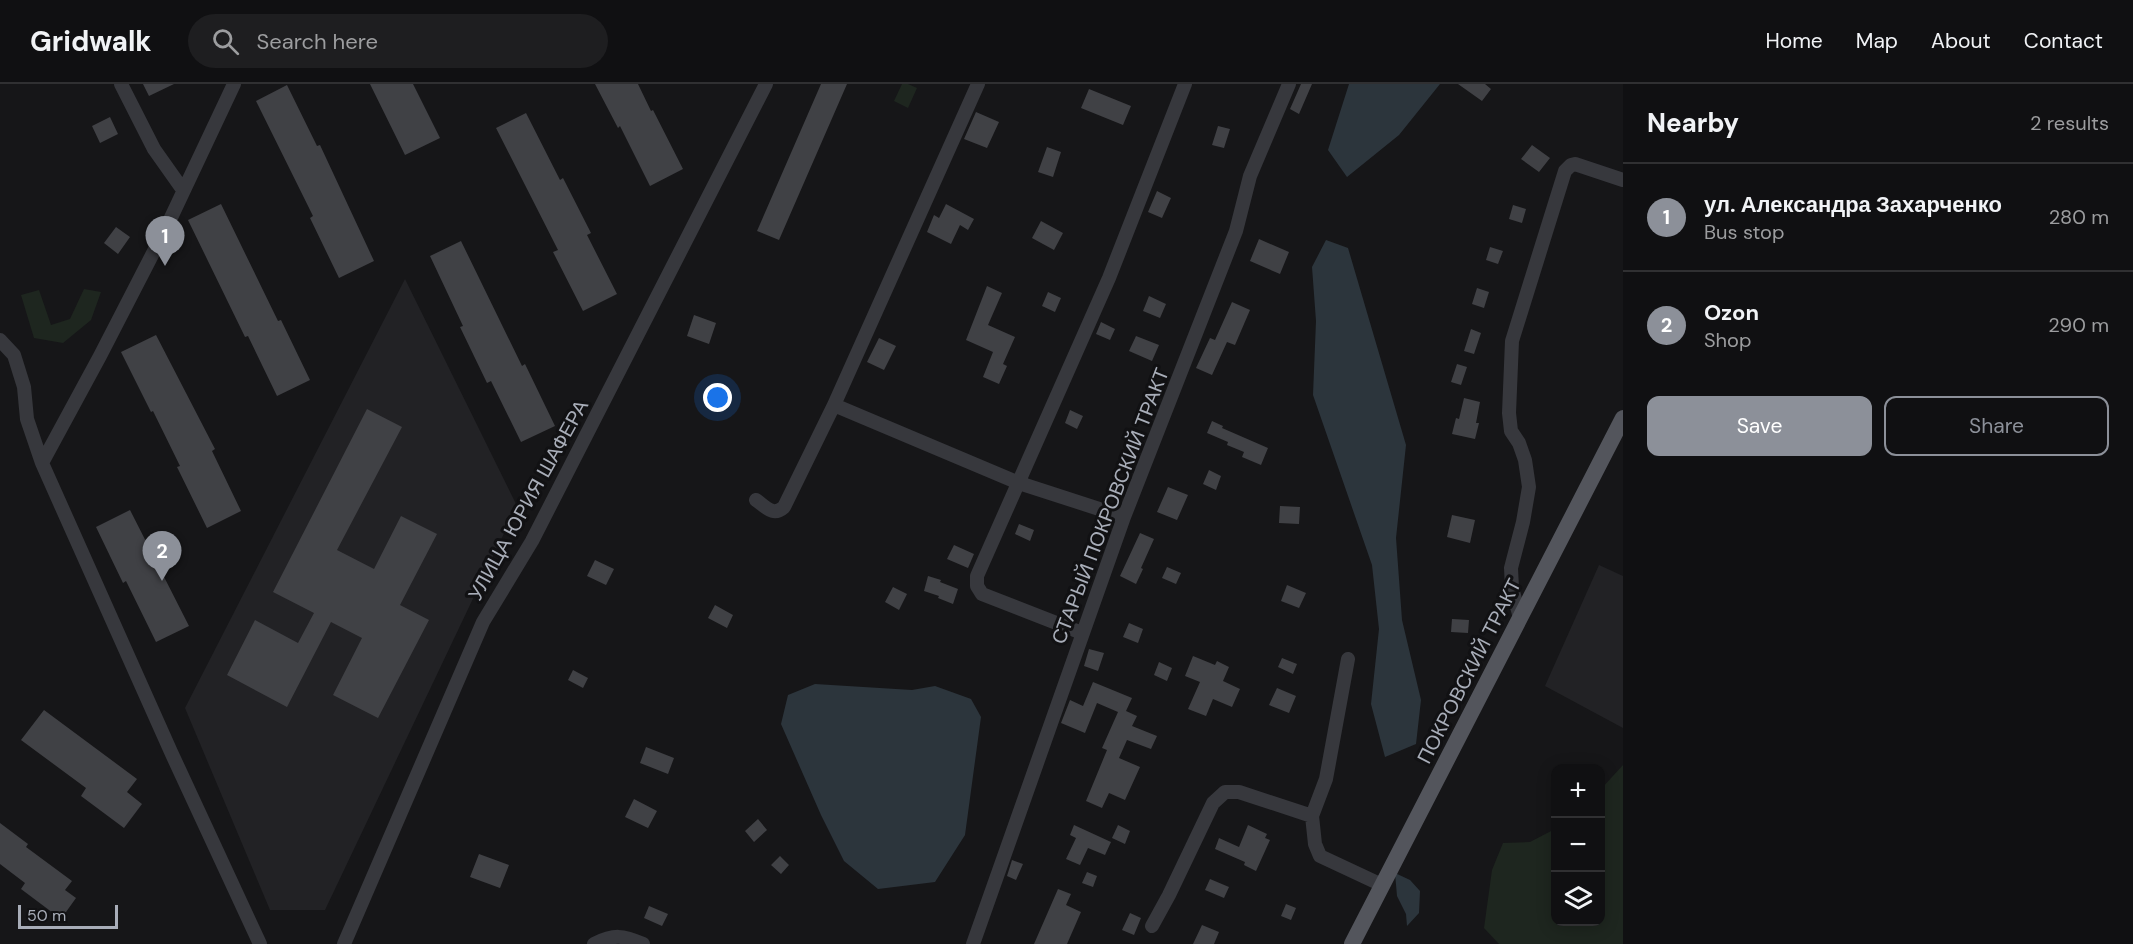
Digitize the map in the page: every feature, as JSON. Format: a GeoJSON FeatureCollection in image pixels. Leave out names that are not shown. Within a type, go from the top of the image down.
{"type":"FeatureCollection","features":[{"type":"Feature","properties":{"kind":"main road","name":"ПОКРОВСКИЙ ТРАКТ"},"geometry":{"type":"LineString","coordinates":[[1352,944],[1623,418]]}},
{"type":"Feature","properties":{"kind":"street"},"geometry":{"type":"LineString","coordinates":[[121,84],[154,149],[183,190]]}},
{"type":"Feature","properties":{"kind":"street","name":"УЛИЦА ЮРИЯ ШАФЕРА"},"geometry":{"type":"LineString","coordinates":[[344,944],[483,622],[532,542],[766,84]]}},
{"type":"Feature","properties":{"kind":"street"},"geometry":{"type":"LineString","coordinates":[[756,500],[772,512],[779,512],[784,507],[834,405],[978,84]]}},
{"type":"Feature","properties":{"kind":"street"},"geometry":{"type":"LineString","coordinates":[[1082,633],[982,594],[977,586],[977,576],[1110,278],[1185,84]]}},
{"type":"Feature","properties":{"kind":"street","name":"СТАРЫЙ ПОКРОВСКИЙ ТРАКТ"},"geometry":{"type":"LineString","coordinates":[[973,944],[1021,814],[1124,517],[1236,231],[1250,176],[1288,84]]}},
{"type":"Feature","properties":{"kind":"street"},"geometry":{"type":"LineString","coordinates":[[42,463],[168,224],[211,135],[230,86]]}},
{"type":"Feature","properties":{"kind":"street"},"geometry":{"type":"LineString","coordinates":[[1520,618],[1512,588],[1511,568],[1523,522],[1528,487],[1525,460],[1519,443],[1511,431],[1509,413],[1512,341],[1565,171],[1570,165],[1575,164],[1623,180]]}},
{"type":"Feature","properties":{"kind":"street"},"geometry":{"type":"LineString","coordinates":[[0,340],[14,354],[24,387],[27,419],[42,463],[161,731],[260,944]]}},
{"type":"Feature","properties":{"kind":"street"},"geometry":{"type":"LineString","coordinates":[[834,405],[1019,483],[1124,517]]}},
{"type":"Feature","properties":{"kind":"street"},"geometry":{"type":"LineString","coordinates":[[1348,659],[1326,779],[1312,816],[1315,844],[1320,856],[1382,885]]}},
{"type":"Feature","properties":{"kind":"street"},"geometry":{"type":"LineString","coordinates":[[1152,926],[1213,803],[1225,792],[1239,792],[1312,816]]}},
{"type":"Feature","properties":{"kind":"street"},"geometry":{"type":"LineString","coordinates":[[594,944],[611,936],[628,938],[643,944]]}},
{"type":"Feature","properties":{"kind":"shaded area"},"geometry":{"type":"Polygon","coordinates":[[[902,84],[917,88],[908,108],[894,101],[902,84]]]}},
{"type":"Feature","properties":{"kind":"shaded area"},"geometry":{"type":"Polygon","coordinates":[[[1349,84],[1440,84],[1399,135],[1347,177],[1328,150],[1349,84]]]}},
{"type":"Feature","properties":{"kind":"shaded area"},"geometry":{"type":"Polygon","coordinates":[[[1326,240],[1348,248],[1406,445],[1396,538],[1402,620],[1421,700],[1416,744],[1385,757],[1371,704],[1379,629],[1372,565],[1313,395],[1316,321],[1312,267],[1326,240]]]}},
{"type":"Feature","properties":{"kind":"shaded area"},"geometry":{"type":"Polygon","coordinates":[[[405,279],[517,506],[325,910],[270,910],[185,708],[405,279]]]}},
{"type":"Feature","properties":{"kind":"shaded area"},"geometry":{"type":"Polygon","coordinates":[[[84,289],[101,292],[91,320],[63,343],[34,338],[21,295],[39,290],[51,325],[70,319],[84,289]]]}},
{"type":"Feature","properties":{"kind":"shaded area"},"geometry":{"type":"Polygon","coordinates":[[[1599,565],[1623,576],[1623,728],[1545,686],[1599,565]]]}},
{"type":"Feature","properties":{"kind":"shaded area"},"geometry":{"type":"Polygon","coordinates":[[[815,684],[912,690],[935,686],[971,699],[981,717],[965,835],[935,882],[878,889],[844,861],[781,724],[788,695],[815,684]]]}},
{"type":"Feature","properties":{"kind":"shaded area"},"geometry":{"type":"Polygon","coordinates":[[[1623,765],[1623,944],[1499,944],[1484,928],[1492,870],[1503,843],[1530,842],[1551,831],[1551,926],[1605,926],[1605,785],[1623,765]]]}},
{"type":"Feature","properties":{"kind":"shaded area"},"geometry":{"type":"Polygon","coordinates":[[[1395,873],[1410,880],[1420,891],[1419,913],[1407,926],[1406,914],[1397,896],[1395,873]]]}},
{"type":"Feature","properties":{"kind":"building"},"geometry":{"type":"Polygon","coordinates":[[[143,84],[174,84],[149,96],[143,84]]]}},
{"type":"Feature","properties":{"kind":"building"},"geometry":{"type":"Polygon","coordinates":[[[370,84],[413,84],[440,138],[405,155],[370,84]]]}},
{"type":"Feature","properties":{"kind":"building"},"geometry":{"type":"Polygon","coordinates":[[[595,84],[638,84],[683,169],[650,186],[620,126],[618,128],[595,84]]]}},
{"type":"Feature","properties":{"kind":"building"},"geometry":{"type":"Polygon","coordinates":[[[821,84],[847,84],[779,240],[757,231],[821,84]]]}},
{"type":"Feature","properties":{"kind":"building"},"geometry":{"type":"Polygon","coordinates":[[[1301,84],[1312,84],[1299,114],[1290,109],[1301,84]]]}},
{"type":"Feature","properties":{"kind":"building"},"geometry":{"type":"Polygon","coordinates":[[[1458,84],[1485,84],[1491,89],[1482,101],[1458,84]]]}},
{"type":"Feature","properties":{"kind":"building"},"geometry":{"type":"Polygon","coordinates":[[[287,85],[317,146],[320,145],[374,261],[339,278],[310,218],[313,216],[256,101],[287,85]]]}},
{"type":"Feature","properties":{"kind":"building"},"geometry":{"type":"Polygon","coordinates":[[[1089,89],[1131,106],[1123,125],[1081,108],[1089,89]]]}},
{"type":"Feature","properties":{"kind":"building"},"geometry":{"type":"Polygon","coordinates":[[[976,112],[999,122],[987,148],[964,139],[976,112]]]}},
{"type":"Feature","properties":{"kind":"building"},"geometry":{"type":"Polygon","coordinates":[[[526,113],[560,180],[563,178],[591,233],[587,235],[617,294],[583,311],[553,252],[558,250],[496,128],[526,113]]]}},
{"type":"Feature","properties":{"kind":"building"},"geometry":{"type":"Polygon","coordinates":[[[110,117],[118,134],[100,143],[92,126],[110,117]]]}},
{"type":"Feature","properties":{"kind":"building"},"geometry":{"type":"Polygon","coordinates":[[[1218,126],[1230,129],[1224,148],[1212,145],[1218,126]]]}},
{"type":"Feature","properties":{"kind":"building"},"geometry":{"type":"Polygon","coordinates":[[[1532,145],[1550,158],[1539,172],[1521,159],[1532,145]]]}},
{"type":"Feature","properties":{"kind":"building"},"geometry":{"type":"Polygon","coordinates":[[[1047,147],[1061,152],[1053,177],[1038,172],[1047,147]]]}},
{"type":"Feature","properties":{"kind":"building"},"geometry":{"type":"Polygon","coordinates":[[[1157,191],[1171,198],[1162,218],[1148,212],[1157,191]]]}},
{"type":"Feature","properties":{"kind":"building"},"geometry":{"type":"Polygon","coordinates":[[[221,204],[278,321],[281,320],[310,380],[277,396],[248,336],[245,337],[188,220],[221,204]]]}},
{"type":"Feature","properties":{"kind":"building"},"geometry":{"type":"Polygon","coordinates":[[[946,204],[974,219],[968,230],[960,225],[951,244],[927,232],[934,215],[939,218],[946,204]]]}},
{"type":"Feature","properties":{"kind":"building"},"geometry":{"type":"Polygon","coordinates":[[[1513,205],[1526,209],[1522,223],[1509,219],[1513,205]]]}},
{"type":"Feature","properties":{"kind":"building"},"geometry":{"type":"Polygon","coordinates":[[[1041,221],[1063,233],[1054,250],[1032,238],[1041,221]]]}},
{"type":"Feature","properties":{"kind":"building"},"geometry":{"type":"Polygon","coordinates":[[[116,227],[130,237],[118,254],[104,243],[116,227]]]}},
{"type":"Feature","properties":{"kind":"building"},"geometry":{"type":"Polygon","coordinates":[[[1259,239],[1289,252],[1280,274],[1250,261],[1259,239]]]}},
{"type":"Feature","properties":{"kind":"building"},"geometry":{"type":"Polygon","coordinates":[[[461,241],[522,366],[525,364],[555,426],[521,442],[491,381],[487,383],[430,256],[461,241]]]}},
{"type":"Feature","properties":{"kind":"building"},"geometry":{"type":"Polygon","coordinates":[[[1490,247],[1503,251],[1498,264],[1486,260],[1490,247]]]}},
{"type":"Feature","properties":{"kind":"building"},"geometry":{"type":"Polygon","coordinates":[[[987,286],[1002,293],[988,325],[1015,337],[1003,364],[1007,366],[999,384],[983,377],[993,352],[966,340],[987,286]]]}},
{"type":"Feature","properties":{"kind":"building"},"geometry":{"type":"Polygon","coordinates":[[[1477,288],[1489,292],[1484,308],[1472,304],[1477,288]]]}},
{"type":"Feature","properties":{"kind":"building"},"geometry":{"type":"Polygon","coordinates":[[[1048,292],[1061,298],[1055,312],[1042,306],[1048,292]]]}},
{"type":"Feature","properties":{"kind":"building"},"geometry":{"type":"Polygon","coordinates":[[[1149,296],[1166,304],[1160,318],[1143,311],[1149,296]]]}},
{"type":"Feature","properties":{"kind":"building"},"geometry":{"type":"Polygon","coordinates":[[[1232,302],[1250,310],[1235,345],[1227,342],[1212,375],[1196,368],[1210,338],[1215,340],[1232,302]]]}},
{"type":"Feature","properties":{"kind":"building"},"geometry":{"type":"Polygon","coordinates":[[[694,315],[716,323],[709,344],[687,336],[694,315]]]}},
{"type":"Feature","properties":{"kind":"building"},"geometry":{"type":"Polygon","coordinates":[[[1101,322],[1115,329],[1110,340],[1096,334],[1101,322]]]}},
{"type":"Feature","properties":{"kind":"building"},"geometry":{"type":"Polygon","coordinates":[[[1471,329],[1481,333],[1474,354],[1464,351],[1471,329]]]}},
{"type":"Feature","properties":{"kind":"building"},"geometry":{"type":"Polygon","coordinates":[[[156,335],[215,449],[212,451],[241,511],[207,528],[177,467],[180,466],[121,352],[156,335]]]}},
{"type":"Feature","properties":{"kind":"building"},"geometry":{"type":"Polygon","coordinates":[[[1136,336],[1159,345],[1152,361],[1129,351],[1136,336]]]}},
{"type":"Feature","properties":{"kind":"building"},"geometry":{"type":"Polygon","coordinates":[[[879,338],[896,346],[884,370],[867,362],[879,338]]]}},
{"type":"Feature","properties":{"kind":"building"},"geometry":{"type":"Polygon","coordinates":[[[1457,364],[1467,367],[1461,385],[1451,382],[1457,364]]]}},
{"type":"Feature","properties":{"kind":"building"},"geometry":{"type":"Polygon","coordinates":[[[1464,398],[1480,402],[1476,423],[1479,423],[1475,439],[1452,434],[1456,418],[1459,419],[1464,398]]]}},
{"type":"Feature","properties":{"kind":"building"},"geometry":{"type":"Polygon","coordinates":[[[367,409],[402,427],[337,550],[374,569],[401,516],[437,534],[400,605],[429,620],[378,718],[333,695],[362,638],[331,622],[287,707],[227,675],[255,620],[298,643],[314,613],[273,592],[367,409]]]}},
{"type":"Feature","properties":{"kind":"building"},"geometry":{"type":"Polygon","coordinates":[[[1070,410],[1083,416],[1077,429],[1065,423],[1070,410]]]}},
{"type":"Feature","properties":{"kind":"building"},"geometry":{"type":"Polygon","coordinates":[[[1212,421],[1223,426],[1222,428],[1268,448],[1261,465],[1242,457],[1244,452],[1227,445],[1228,442],[1207,433],[1212,421]]]}},
{"type":"Feature","properties":{"kind":"building"},"geometry":{"type":"Polygon","coordinates":[[[1209,470],[1221,476],[1216,490],[1203,484],[1209,470]]]}},
{"type":"Feature","properties":{"kind":"building"},"geometry":{"type":"Polygon","coordinates":[[[1168,487],[1188,495],[1177,520],[1157,512],[1168,487]]]}},
{"type":"Feature","properties":{"kind":"building"},"geometry":{"type":"Polygon","coordinates":[[[1280,506],[1300,507],[1299,524],[1279,523],[1280,506]]]}},
{"type":"Feature","properties":{"kind":"building"},"geometry":{"type":"Polygon","coordinates":[[[130,510],[189,626],[156,642],[126,581],[123,583],[96,527],[130,510]]]}},
{"type":"Feature","properties":{"kind":"building"},"geometry":{"type":"Polygon","coordinates":[[[1452,515],[1475,520],[1470,543],[1447,537],[1452,515]]]}},
{"type":"Feature","properties":{"kind":"building"},"geometry":{"type":"Polygon","coordinates":[[[1019,524],[1034,530],[1030,541],[1015,534],[1019,524]]]}},
{"type":"Feature","properties":{"kind":"building"},"geometry":{"type":"Polygon","coordinates":[[[1140,533],[1154,539],[1136,584],[1120,576],[1140,533]]]}},
{"type":"Feature","properties":{"kind":"building"},"geometry":{"type":"Polygon","coordinates":[[[954,545],[974,554],[968,568],[947,559],[954,545]]]}},
{"type":"Feature","properties":{"kind":"building"},"geometry":{"type":"Polygon","coordinates":[[[595,560],[614,569],[606,585],[587,576],[595,560]]]}},
{"type":"Feature","properties":{"kind":"building"},"geometry":{"type":"Polygon","coordinates":[[[1167,567],[1181,573],[1176,584],[1162,578],[1167,567]]]}},
{"type":"Feature","properties":{"kind":"building"},"geometry":{"type":"Polygon","coordinates":[[[928,576],[958,589],[953,604],[924,591],[928,576]]]}},
{"type":"Feature","properties":{"kind":"building"},"geometry":{"type":"Polygon","coordinates":[[[1287,585],[1306,593],[1299,608],[1281,601],[1287,585]]]}},
{"type":"Feature","properties":{"kind":"building"},"geometry":{"type":"Polygon","coordinates":[[[893,587],[907,594],[899,610],[885,602],[893,587]]]}},
{"type":"Feature","properties":{"kind":"building"},"geometry":{"type":"Polygon","coordinates":[[[715,605],[733,615],[727,628],[708,618],[715,605]]]}},
{"type":"Feature","properties":{"kind":"building"},"geometry":{"type":"Polygon","coordinates":[[[1452,619],[1469,620],[1468,633],[1451,632],[1452,619]]]}},
{"type":"Feature","properties":{"kind":"building"},"geometry":{"type":"Polygon","coordinates":[[[1129,623],[1143,629],[1138,643],[1123,637],[1129,623]]]}},
{"type":"Feature","properties":{"kind":"building"},"geometry":{"type":"Polygon","coordinates":[[[1089,649],[1104,653],[1098,671],[1084,666],[1089,649]]]}},
{"type":"Feature","properties":{"kind":"building"},"geometry":{"type":"Polygon","coordinates":[[[1193,656],[1215,665],[1217,661],[1229,667],[1223,681],[1240,689],[1232,707],[1213,699],[1206,716],[1188,709],[1200,682],[1185,676],[1193,656]]]}},
{"type":"Feature","properties":{"kind":"building"},"geometry":{"type":"Polygon","coordinates":[[[1282,658],[1297,664],[1293,674],[1278,667],[1282,658]]]}},
{"type":"Feature","properties":{"kind":"building"},"geometry":{"type":"Polygon","coordinates":[[[1159,662],[1172,668],[1167,681],[1154,675],[1159,662]]]}},
{"type":"Feature","properties":{"kind":"building"},"geometry":{"type":"Polygon","coordinates":[[[573,670],[588,678],[583,688],[568,680],[573,670]]]}},
{"type":"Feature","properties":{"kind":"building"},"geometry":{"type":"Polygon","coordinates":[[[1093,682],[1132,698],[1126,711],[1137,716],[1132,726],[1157,736],[1151,749],[1127,740],[1119,758],[1140,767],[1125,800],[1109,793],[1102,808],[1086,801],[1107,750],[1102,748],[1118,712],[1097,703],[1085,733],[1061,723],[1070,700],[1083,706],[1093,682]]]}},
{"type":"Feature","properties":{"kind":"building"},"geometry":{"type":"Polygon","coordinates":[[[1277,688],[1296,696],[1289,713],[1269,705],[1277,688]]]}},
{"type":"Feature","properties":{"kind":"building"},"geometry":{"type":"Polygon","coordinates":[[[44,710],[137,779],[127,792],[142,804],[124,828],[81,796],[86,788],[21,740],[44,710]]]}},
{"type":"Feature","properties":{"kind":"building"},"geometry":{"type":"Polygon","coordinates":[[[646,747],[674,758],[668,774],[640,763],[646,747]]]}},
{"type":"Feature","properties":{"kind":"building"},"geometry":{"type":"Polygon","coordinates":[[[634,799],[657,811],[648,828],[625,817],[634,799]]]}},
{"type":"Feature","properties":{"kind":"building"},"geometry":{"type":"Polygon","coordinates":[[[758,819],[767,830],[754,842],[745,831],[758,819]]]}},
{"type":"Feature","properties":{"kind":"building"},"geometry":{"type":"Polygon","coordinates":[[[0,823],[28,844],[26,847],[72,881],[65,890],[76,898],[61,919],[21,889],[25,883],[0,864],[0,823]]]}},
{"type":"Feature","properties":{"kind":"building"},"geometry":{"type":"Polygon","coordinates":[[[1074,825],[1111,842],[1105,855],[1088,848],[1080,865],[1066,859],[1076,838],[1070,835],[1074,825]]]}},
{"type":"Feature","properties":{"kind":"building"},"geometry":{"type":"Polygon","coordinates":[[[1118,825],[1130,831],[1125,844],[1112,838],[1118,825]]]}},
{"type":"Feature","properties":{"kind":"building"},"geometry":{"type":"Polygon","coordinates":[[[1248,825],[1267,834],[1265,838],[1270,840],[1256,871],[1244,865],[1245,862],[1215,849],[1219,838],[1239,847],[1248,825]]]}},
{"type":"Feature","properties":{"kind":"building"},"geometry":{"type":"Polygon","coordinates":[[[479,854],[509,865],[500,888],[470,877],[479,854]]]}},
{"type":"Feature","properties":{"kind":"building"},"geometry":{"type":"Polygon","coordinates":[[[780,856],[789,865],[781,874],[771,865],[780,856]]]}},
{"type":"Feature","properties":{"kind":"building"},"geometry":{"type":"Polygon","coordinates":[[[1012,860],[1023,864],[1016,880],[1007,876],[1012,860]]]}},
{"type":"Feature","properties":{"kind":"building"},"geometry":{"type":"Polygon","coordinates":[[[1087,872],[1097,876],[1093,887],[1082,883],[1087,872]]]}},
{"type":"Feature","properties":{"kind":"building"},"geometry":{"type":"Polygon","coordinates":[[[1210,879],[1229,887],[1224,898],[1205,890],[1210,879]]]}},
{"type":"Feature","properties":{"kind":"building"},"geometry":{"type":"Polygon","coordinates":[[[1058,889],[1071,894],[1066,905],[1081,912],[1067,944],[1034,944],[1058,889]]]}},
{"type":"Feature","properties":{"kind":"building"},"geometry":{"type":"Polygon","coordinates":[[[1286,904],[1296,908],[1291,920],[1281,916],[1286,904]]]}},
{"type":"Feature","properties":{"kind":"building"},"geometry":{"type":"Polygon","coordinates":[[[649,906],[668,914],[662,926],[644,918],[649,906]]]}},
{"type":"Feature","properties":{"kind":"building"},"geometry":{"type":"Polygon","coordinates":[[[1130,913],[1141,918],[1134,935],[1122,930],[1130,913]]]}},
{"type":"Feature","properties":{"kind":"building"},"geometry":{"type":"Polygon","coordinates":[[[1202,925],[1219,932],[1214,944],[1193,944],[1202,925]]]}},
{"type":"Feature","properties":{"kind":"place","name":"ул. Александра Захарченко"},"geometry":{"type":"Point","coordinates":[165,266]}},
{"type":"Feature","properties":{"kind":"place","name":"Ozon"},"geometry":{"type":"Point","coordinates":[162,581]}}]}
